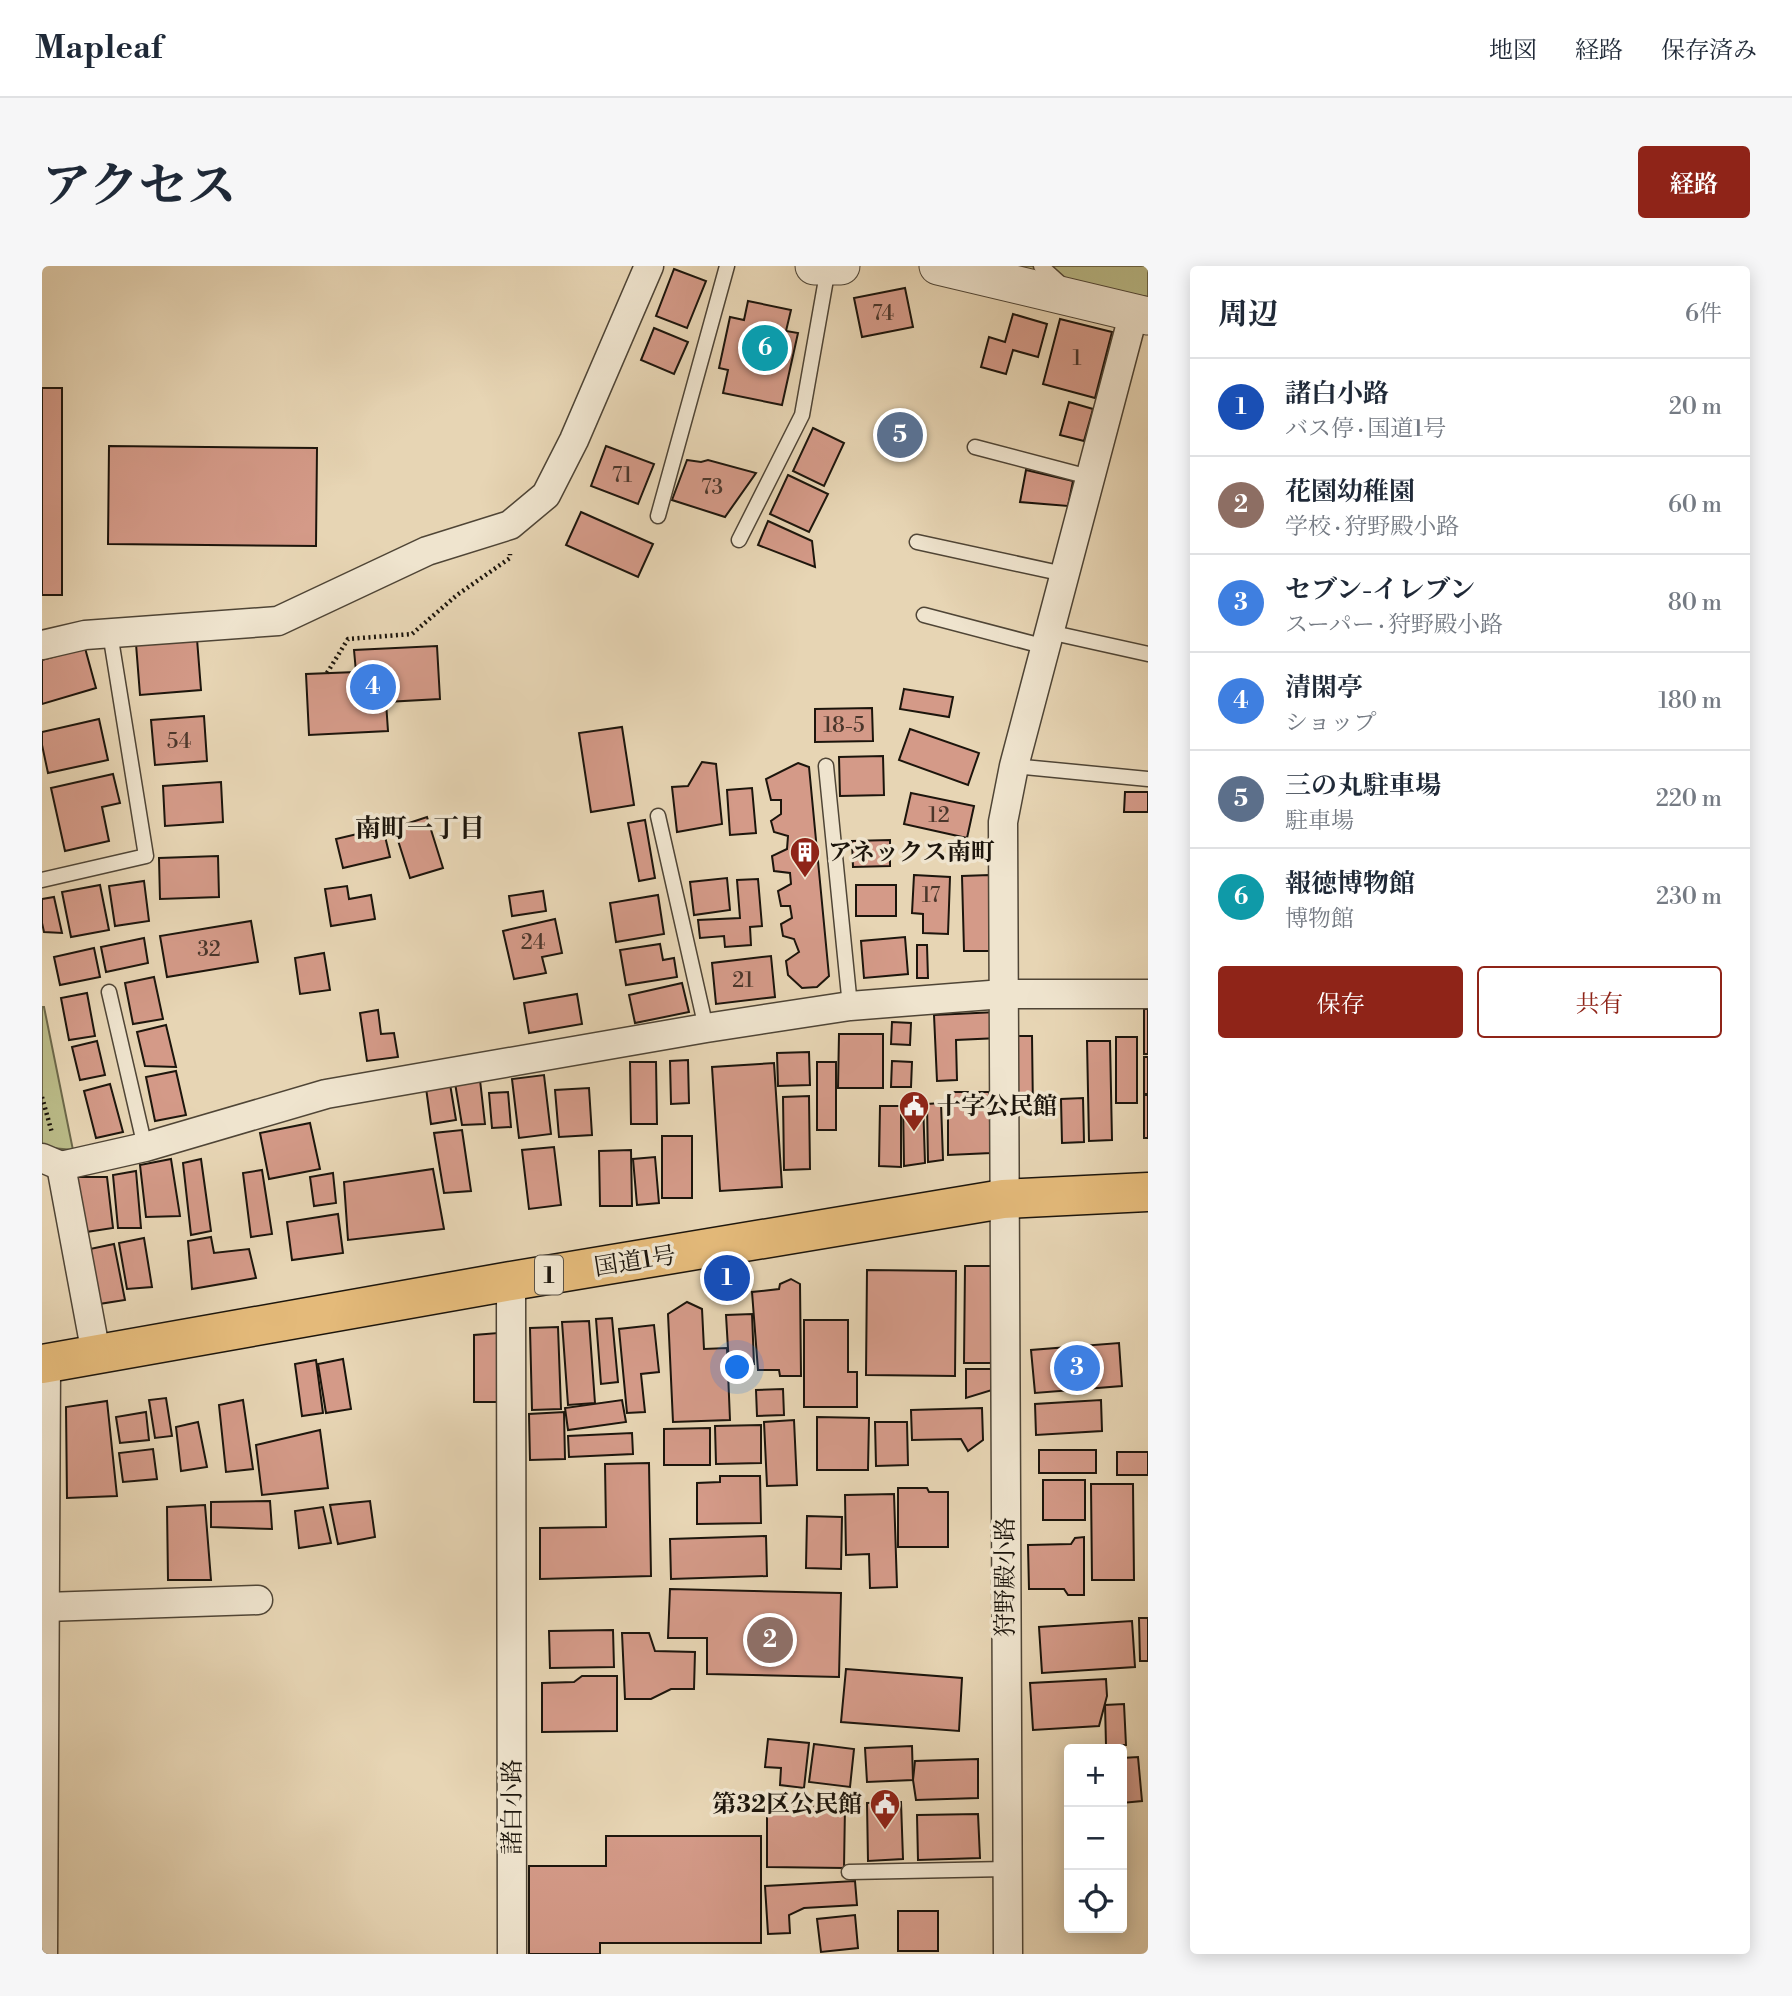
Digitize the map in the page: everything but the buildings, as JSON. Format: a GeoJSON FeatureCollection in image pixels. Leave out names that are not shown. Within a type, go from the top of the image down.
{"type":"FeatureCollection","features":[{"type":"Feature","properties":{"kind":"highway","name":"国道1号"},"geometry":{"type":"LineString","coordinates":[[44,1364],[511,1281],[1003,1199],[1148,1192]]}},
{"type":"Feature","properties":{"kind":"street"},"geometry":{"type":"LineString","coordinates":[[42,645],[85,635],[278,621],[426,551],[510,525],[546,495],[574,440],[649,266]]}},
{"type":"Feature","properties":{"kind":"street"},"geometry":{"type":"LineString","coordinates":[[938,266],[1141,314]]}},
{"type":"Feature","properties":{"kind":"street","name":"狩野殿小路"},"geometry":{"type":"LineString","coordinates":[[1008,1954],[1003,822],[1014,766],[1089,477],[1141,314]]}},
{"type":"Feature","properties":{"kind":"street"},"geometry":{"type":"LineString","coordinates":[[96,1354],[52,1162],[145,1147],[326,1094],[849,1006],[1003,994],[1148,994]]}},
{"type":"Feature","properties":{"kind":"street","name":"諸白小路"},"geometry":{"type":"LineString","coordinates":[[511,1281],[512,1954]]}},
{"type":"Feature","properties":{"kind":"street"},"geometry":{"type":"LineString","coordinates":[[43,1954],[44,1364]]}},
{"type":"Feature","properties":{"kind":"street"},"geometry":{"type":"LineString","coordinates":[[45,1606],[258,1600]]}},
{"type":"Feature","properties":{"kind":"lane"},"geometry":{"type":"LineString","coordinates":[[658,516],[727,266]]}},
{"type":"Feature","properties":{"kind":"lane"},"geometry":{"type":"LineString","coordinates":[[739,540],[802,415],[828,266]]}},
{"type":"Feature","properties":{"kind":"lane"},"geometry":{"type":"LineString","coordinates":[[1041,266],[1077,299]]}},
{"type":"Feature","properties":{"kind":"lane"},"geometry":{"type":"LineString","coordinates":[[975,447],[1089,477]]}},
{"type":"Feature","properties":{"kind":"lane"},"geometry":{"type":"LineString","coordinates":[[916,542],[1064,574]]}},
{"type":"Feature","properties":{"kind":"lane"},"geometry":{"type":"LineString","coordinates":[[924,615],[1047,640],[1148,654]]}},
{"type":"Feature","properties":{"kind":"lane"},"geometry":{"type":"LineString","coordinates":[[42,880],[146,856],[110,633]]}},
{"type":"Feature","properties":{"kind":"lane"},"geometry":{"type":"LineString","coordinates":[[826,766],[849,1006]]}},
{"type":"Feature","properties":{"kind":"lane"},"geometry":{"type":"LineString","coordinates":[[1014,766],[1148,779]]}},
{"type":"Feature","properties":{"kind":"lane"},"geometry":{"type":"LineString","coordinates":[[658,816],[706,1028]]}},
{"type":"Feature","properties":{"kind":"lane"},"geometry":{"type":"LineString","coordinates":[[109,992],[145,1147]]}},
{"type":"Feature","properties":{"kind":"lane"},"geometry":{"type":"LineString","coordinates":[[849,1872],[1007,1870]]}},
{"type":"Feature","properties":{"kind":"path"},"geometry":{"type":"LineString","coordinates":[[327,673],[348,639],[412,634],[457,595],[510,558],[510,525]]}},
{"type":"Feature","properties":{"kind":"green space"},"geometry":{"type":"Polygon","coordinates":[[[971,266],[1148,266],[1148,297],[971,266]]]}},
{"type":"Feature","properties":{"kind":"green space"},"geometry":{"type":"Polygon","coordinates":[[[44,1007],[73,1150],[42,1147],[44,1007]]]}},
{"type":"Feature","properties":{"kind":"place","name":"報徳博物館"},"geometry":{"type":"Point","coordinates":[765,348]}},
{"type":"Feature","properties":{"kind":"place","name":"三の丸駐車場"},"geometry":{"type":"Point","coordinates":[900,435]}},
{"type":"Feature","properties":{"kind":"place","name":"清閑亭"},"geometry":{"type":"Point","coordinates":[373,687]}},
{"type":"Feature","properties":{"kind":"place","name":"アネックス南町"},"geometry":{"type":"Point","coordinates":[805,879]}},
{"type":"Feature","properties":{"kind":"place","name":"十字公民館"},"geometry":{"type":"Point","coordinates":[914,1133]}},
{"type":"Feature","properties":{"kind":"place","name":"諸白小路"},"geometry":{"type":"Point","coordinates":[727,1278]}},
{"type":"Feature","properties":{"kind":"place","name":"セブン-イレブン"},"geometry":{"type":"Point","coordinates":[1077,1368]}},
{"type":"Feature","properties":{"kind":"place","name":"花園幼稚園"},"geometry":{"type":"Point","coordinates":[770,1640]}},
{"type":"Feature","properties":{"kind":"place","name":"第32区公民館"},"geometry":{"type":"Point","coordinates":[885,1831]}},
{"type":"Feature","properties":{"kind":"district","name":"南町一丁目"},"geometry":{"type":"Point","coordinates":[420,828]}}]}
